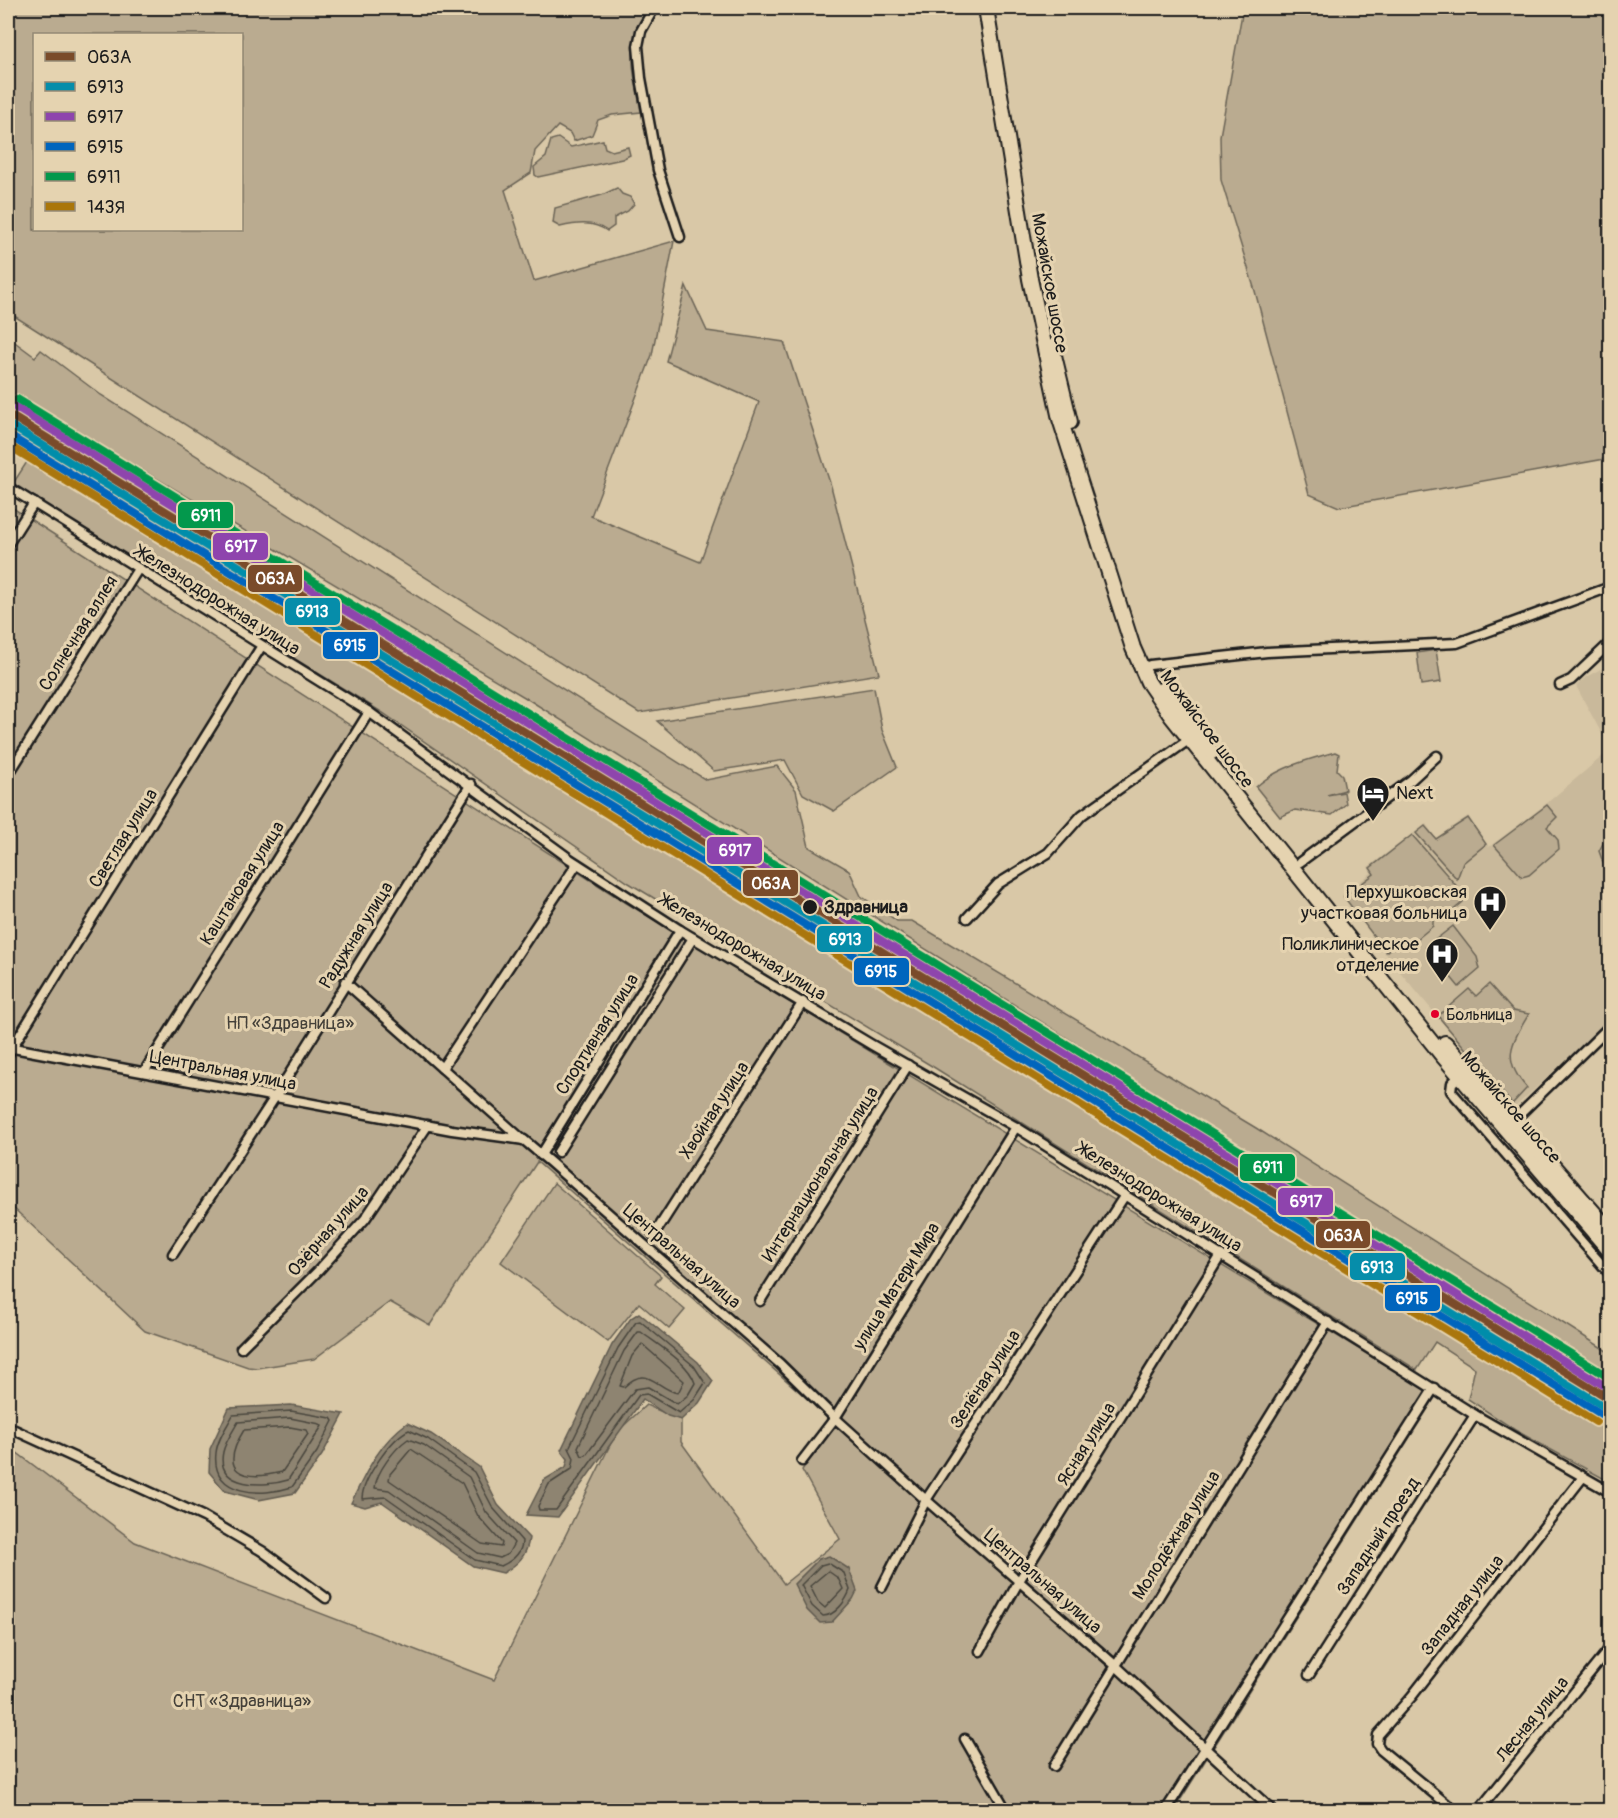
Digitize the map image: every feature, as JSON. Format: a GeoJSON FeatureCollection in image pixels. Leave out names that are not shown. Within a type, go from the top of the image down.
{"type":"FeatureCollection","features":[{"type":"Feature","properties":{"kind":"main road","name":"Можайское шоссе"},"geometry":{"type":"LineString","coordinates":[[986,8],[1037,320],[1060,419],[1142,669],[1158,697],[1190,739],[1460,1076],[1611,1251]]}},
{"type":"Feature","properties":{"kind":"main road","name":"Можайское шоссе"},"geometry":{"type":"LineString","coordinates":[[996,8],[1050,339],[1074,437],[1150,665],[1165,692],[1448,1048],[1611,1231]]}},
{"type":"Feature","properties":{"kind":"street"},"geometry":{"type":"LineString","coordinates":[[654,8],[641,31],[638,46],[641,78],[658,170],[680,237]]}},
{"type":"Feature","properties":{"kind":"street","name":"Железнодорожная улица"},"geometry":{"type":"LineString","coordinates":[[8,487],[261,647],[369,712],[471,784],[577,864],[680,930],[1016,1127],[1475,1415],[1611,1492]]}},
{"type":"Feature","properties":{"kind":"street"},"geometry":{"type":"LineString","coordinates":[[8,544],[34,503]]}},
{"type":"Feature","properties":{"kind":"street","name":"Солнечная аллея"},"geometry":{"type":"LineString","coordinates":[[8,776],[138,569]]}},
{"type":"Feature","properties":{"kind":"street"},"geometry":{"type":"LineString","coordinates":[[1150,665],[1267,652],[1457,643],[1611,587]]}},
{"type":"Feature","properties":{"kind":"street"},"geometry":{"type":"LineString","coordinates":[[1560,685],[1571,680],[1611,643]]}},
{"type":"Feature","properties":{"kind":"street","name":"Светлая улица"},"geometry":{"type":"LineString","coordinates":[[9,1049],[261,647]]}},
{"type":"Feature","properties":{"kind":"street","name":"Каштановая улица"},"geometry":{"type":"LineString","coordinates":[[144,1072],[369,712]]}},
{"type":"Feature","properties":{"kind":"street"},"geometry":{"type":"LineString","coordinates":[[967,918],[998,884],[1048,853],[1082,815],[1190,739]]}},
{"type":"Feature","properties":{"kind":"street"},"geometry":{"type":"LineString","coordinates":[[1300,862],[1411,780],[1437,756]]}},
{"type":"Feature","properties":{"kind":"street","name":"Радужная улица"},"geometry":{"type":"LineString","coordinates":[[172,1254],[275,1097],[471,784]]}},
{"type":"Feature","properties":{"kind":"street"},"geometry":{"type":"LineString","coordinates":[[442,1068],[577,864]]}},
{"type":"Feature","properties":{"kind":"street","name":"Спортивная улица"},"geometry":{"type":"LineString","coordinates":[[541,1155],[680,930]]}},
{"type":"Feature","properties":{"kind":"street"},"geometry":{"type":"LineString","coordinates":[[558,1152],[693,938]]}},
{"type":"Feature","properties":{"kind":"street"},"geometry":{"type":"LineString","coordinates":[[345,982],[524,1140]]}},
{"type":"Feature","properties":{"kind":"street","name":"Хвойная улица"},"geometry":{"type":"LineString","coordinates":[[654,1235],[803,1002]]}},
{"type":"Feature","properties":{"kind":"street"},"geometry":{"type":"LineString","coordinates":[[1513,1121],[1611,1026]]}},
{"type":"Feature","properties":{"kind":"street","name":"Центральная улица"},"geometry":{"type":"LineString","coordinates":[[9,1049],[428,1125],[524,1140],[780,1364],[835,1418],[1115,1665],[1272,1810]]}},
{"type":"Feature","properties":{"kind":"street","name":"Интернациональная улица"},"geometry":{"type":"LineString","coordinates":[[760,1301],[908,1065]]}},
{"type":"Feature","properties":{"kind":"street"},"geometry":{"type":"LineString","coordinates":[[1460,1076],[1452,1083],[1451,1091],[1611,1275]]}},
{"type":"Feature","properties":{"kind":"street","name":"Озёрная улица"},"geometry":{"type":"LineString","coordinates":[[241,1348],[318,1271],[365,1219],[428,1125]]}},
{"type":"Feature","properties":{"kind":"street","name":"улица Матери Мира"},"geometry":{"type":"LineString","coordinates":[[802,1461],[835,1418],[1016,1127]]}},
{"type":"Feature","properties":{"kind":"street","name":"Зелёная улица"},"geometry":{"type":"LineString","coordinates":[[882,1587],[926,1500],[1125,1195]]}},
{"type":"Feature","properties":{"kind":"street","name":"Ясная улица"},"geometry":{"type":"LineString","coordinates":[[980,1651],[1019,1581],[1221,1255]]}},
{"type":"Feature","properties":{"kind":"street","name":"Молодёжная улица"},"geometry":{"type":"LineString","coordinates":[[1054,1767],[1328,1322]]}},
{"type":"Feature","properties":{"kind":"street"},"geometry":{"type":"LineString","coordinates":[[1166,1810],[1434,1388]]}},
{"type":"Feature","properties":{"kind":"street","name":"Западный проезд"},"geometry":{"type":"LineString","coordinates":[[1309,1675],[1475,1415]]}},
{"type":"Feature","properties":{"kind":"street"},"geometry":{"type":"LineString","coordinates":[[8,1427],[204,1517],[262,1551],[327,1598]]}},
{"type":"Feature","properties":{"kind":"street","name":"Западная улица"},"geometry":{"type":"LineString","coordinates":[[1454,1810],[1385,1753],[1377,1743],[1378,1735],[1413,1696],[1583,1477]]}},
{"type":"Feature","properties":{"kind":"street","name":"Лесная улица"},"geometry":{"type":"LineString","coordinates":[[1479,1810],[1611,1648]]}},
{"type":"Feature","properties":{"kind":"street"},"geometry":{"type":"LineString","coordinates":[[965,1739],[1006,1810]]}},
{"type":"Feature","properties":{"kind":"shaded area"},"geometry":{"type":"Polygon","coordinates":[[[1610,664],[1610,749],[1576,686],[1586,677],[1610,664]]]}},
{"type":"Feature","properties":{"kind":"shaded area","name":"Перхушковская участковая больница"},"geometry":{"type":"Polygon","coordinates":[[[1610,750],[1610,1019],[1514,1108],[1396,967],[1342,896],[1371,873],[1368,867],[1426,824],[1436,838],[1468,816],[1489,847],[1541,808],[1610,750]]]}},
{"type":"Feature","properties":{"kind":"green space"},"geometry":{"type":"Polygon","coordinates":[[[8,8],[651,8],[637,36],[633,58],[641,112],[612,115],[598,120],[592,135],[574,141],[570,133],[558,126],[535,151],[531,173],[505,190],[534,281],[674,241],[652,355],[591,516],[700,562],[759,402],[666,361],[686,286],[707,331],[784,342],[831,486],[879,674],[639,713],[8,312],[8,8]]]}},
{"type":"Feature","properties":{"kind":"green space"},"geometry":{"type":"Polygon","coordinates":[[[1243,8],[1610,8],[1610,458],[1339,507],[1309,494],[1255,291],[1221,180],[1220,136],[1243,8]]]}},
{"type":"Feature","properties":{"kind":"green space"},"geometry":{"type":"Polygon","coordinates":[[[558,138],[571,147],[603,140],[605,148],[612,151],[628,147],[630,155],[622,159],[538,177],[535,175],[534,167],[546,157],[551,140],[558,138]]]}},
{"type":"Feature","properties":{"kind":"green space"},"geometry":{"type":"Polygon","coordinates":[[[617,188],[622,194],[630,197],[634,204],[628,211],[614,218],[614,226],[607,231],[590,224],[560,227],[553,223],[555,208],[602,195],[617,188]]]}},
{"type":"Feature","properties":{"kind":"green space"},"geometry":{"type":"Polygon","coordinates":[[[8,337],[35,357],[41,350],[101,395],[706,780],[777,766],[796,790],[809,847],[849,870],[861,896],[897,921],[912,921],[1256,1128],[1610,1353],[1610,1373],[1115,1068],[526,698],[8,390],[8,337]]]}},
{"type":"Feature","properties":{"kind":"green space"},"geometry":{"type":"Polygon","coordinates":[[[34,451],[1425,1309],[1440,1329],[1493,1365],[1531,1370],[1610,1420],[1610,1482],[1515,1430],[1468,1399],[1475,1368],[1435,1342],[1417,1370],[935,1068],[629,883],[383,713],[12,485],[34,451]]]}},
{"type":"Feature","properties":{"kind":"green space","name":"НП «Здравница»"},"geometry":{"type":"Polygon","coordinates":[[[8,505],[620,899],[1436,1396],[1174,1810],[8,1810],[8,1446],[135,1542],[494,1680],[616,1433],[646,1405],[681,1420],[681,1442],[784,1584],[840,1539],[802,1470],[835,1423],[537,1162],[430,1325],[390,1302],[314,1359],[257,1368],[248,1367],[145,1331],[8,1203],[8,505]]]}},
{"type":"Feature","properties":{"kind":"green space"},"geometry":{"type":"Polygon","coordinates":[[[1436,650],[1441,682],[1421,685],[1417,653],[1436,650]]]}},
{"type":"Feature","properties":{"kind":"green space"},"geometry":{"type":"Polygon","coordinates":[[[874,688],[882,730],[897,767],[834,811],[803,794],[785,760],[714,771],[657,721],[874,688]]]}},
{"type":"Feature","properties":{"kind":"green space"},"geometry":{"type":"Polygon","coordinates":[[[1335,752],[1339,754],[1337,770],[1342,775],[1345,790],[1327,795],[1344,792],[1346,804],[1332,815],[1295,810],[1280,817],[1256,787],[1283,769],[1335,752]]]}},
{"type":"Feature","properties":{"kind":"green space"},"geometry":{"type":"Polygon","coordinates":[[[1610,795],[1610,882],[1599,851],[1607,836],[1610,795]]]}},
{"type":"Feature","properties":{"kind":"green space"},"geometry":{"type":"Polygon","coordinates":[[[1547,805],[1557,817],[1547,827],[1558,840],[1559,849],[1529,875],[1522,877],[1494,845],[1547,805]]]}},
{"type":"Feature","properties":{"kind":"green space"},"geometry":{"type":"Polygon","coordinates":[[[1468,818],[1486,844],[1463,863],[1457,879],[1416,833],[1425,826],[1436,839],[1468,818]]]}},
{"type":"Feature","properties":{"kind":"green space"},"geometry":{"type":"Polygon","coordinates":[[[1412,835],[1461,891],[1463,902],[1444,918],[1433,918],[1433,926],[1411,944],[1400,940],[1386,952],[1344,897],[1374,874],[1370,868],[1412,835]]]}},
{"type":"Feature","properties":{"kind":"green space"},"geometry":{"type":"Polygon","coordinates":[[[1453,926],[1477,957],[1480,969],[1459,987],[1426,947],[1453,926]]]}},
{"type":"Feature","properties":{"kind":"green space"},"geometry":{"type":"Polygon","coordinates":[[[1489,984],[1513,1011],[1529,1014],[1517,1034],[1511,1060],[1519,1078],[1527,1088],[1512,1104],[1438,1016],[1469,989],[1476,996],[1489,984]]]}},
{"type":"Feature","properties":{"kind":"green space"},"geometry":{"type":"Polygon","coordinates":[[[554,1183],[661,1276],[655,1284],[685,1310],[669,1329],[639,1303],[608,1342],[501,1262],[554,1183]]]}},
{"type":"Feature","properties":{"kind":"water"},"geometry":{"type":"Polygon","coordinates":[[[639,1313],[698,1362],[713,1381],[699,1403],[681,1420],[668,1416],[643,1399],[558,1517],[526,1515],[544,1480],[566,1467],[568,1459],[561,1450],[612,1345],[631,1318],[639,1313]]]}},
{"type":"Feature","properties":{"kind":"water"},"geometry":{"type":"Polygon","coordinates":[[[291,1405],[344,1414],[322,1455],[295,1493],[259,1500],[225,1491],[209,1472],[210,1449],[229,1408],[291,1405]]]}},
{"type":"Feature","properties":{"kind":"water"},"geometry":{"type":"Polygon","coordinates":[[[407,1423],[431,1434],[479,1467],[498,1505],[529,1538],[524,1555],[503,1573],[473,1566],[382,1502],[365,1507],[351,1503],[381,1449],[407,1423]]]}},
{"type":"Feature","properties":{"kind":"water"},"geometry":{"type":"Polygon","coordinates":[[[829,1556],[849,1569],[857,1591],[853,1599],[832,1622],[820,1623],[807,1610],[794,1584],[819,1559],[829,1556]]]}},
{"type":"Feature","properties":{"kind":"transit line","name":"6911"},"geometry":{"type":"LineString","coordinates":[[17,399],[1610,1378]]}},
{"type":"Feature","properties":{"kind":"transit line","name":"6917"},"geometry":{"type":"LineString","coordinates":[[13,406],[1610,1389]]}},
{"type":"Feature","properties":{"kind":"transit line","name":"063А"},"geometry":{"type":"LineString","coordinates":[[8,414],[1610,1399]]}},
{"type":"Feature","properties":{"kind":"transit line","name":"6913"},"geometry":{"type":"LineString","coordinates":[[8,424],[1605,1407]]}},
{"type":"Feature","properties":{"kind":"transit line","name":"6915"},"geometry":{"type":"LineString","coordinates":[[8,435],[1601,1414]]}},
{"type":"Feature","properties":{"kind":"transit line","name":"143Я"},"geometry":{"type":"LineString","coordinates":[[8,445],[1596,1422]]}},
{"type":"Feature","properties":{"kind":"place","name":"Next"},"geometry":{"type":"Point","coordinates":[1373,822]}},
{"type":"Feature","properties":{"kind":"place","name":"Здравница"},"geometry":{"type":"Point","coordinates":[810,907]}},
{"type":"Feature","properties":{"kind":"place","name":"Перхушковская участковая больница"},"geometry":{"type":"Point","coordinates":[1490,931]}},
{"type":"Feature","properties":{"kind":"place","name":"Поликлиническое отделение"},"geometry":{"type":"Point","coordinates":[1442,983]}},
{"type":"Feature","properties":{"kind":"place","name":"Больница"},"geometry":{"type":"Point","coordinates":[1435,1014]}},
{"type":"Feature","properties":{"kind":"park label","name":"СНТ «Здравница»"},"geometry":{"type":"Point","coordinates":[242,1701]}}]}
